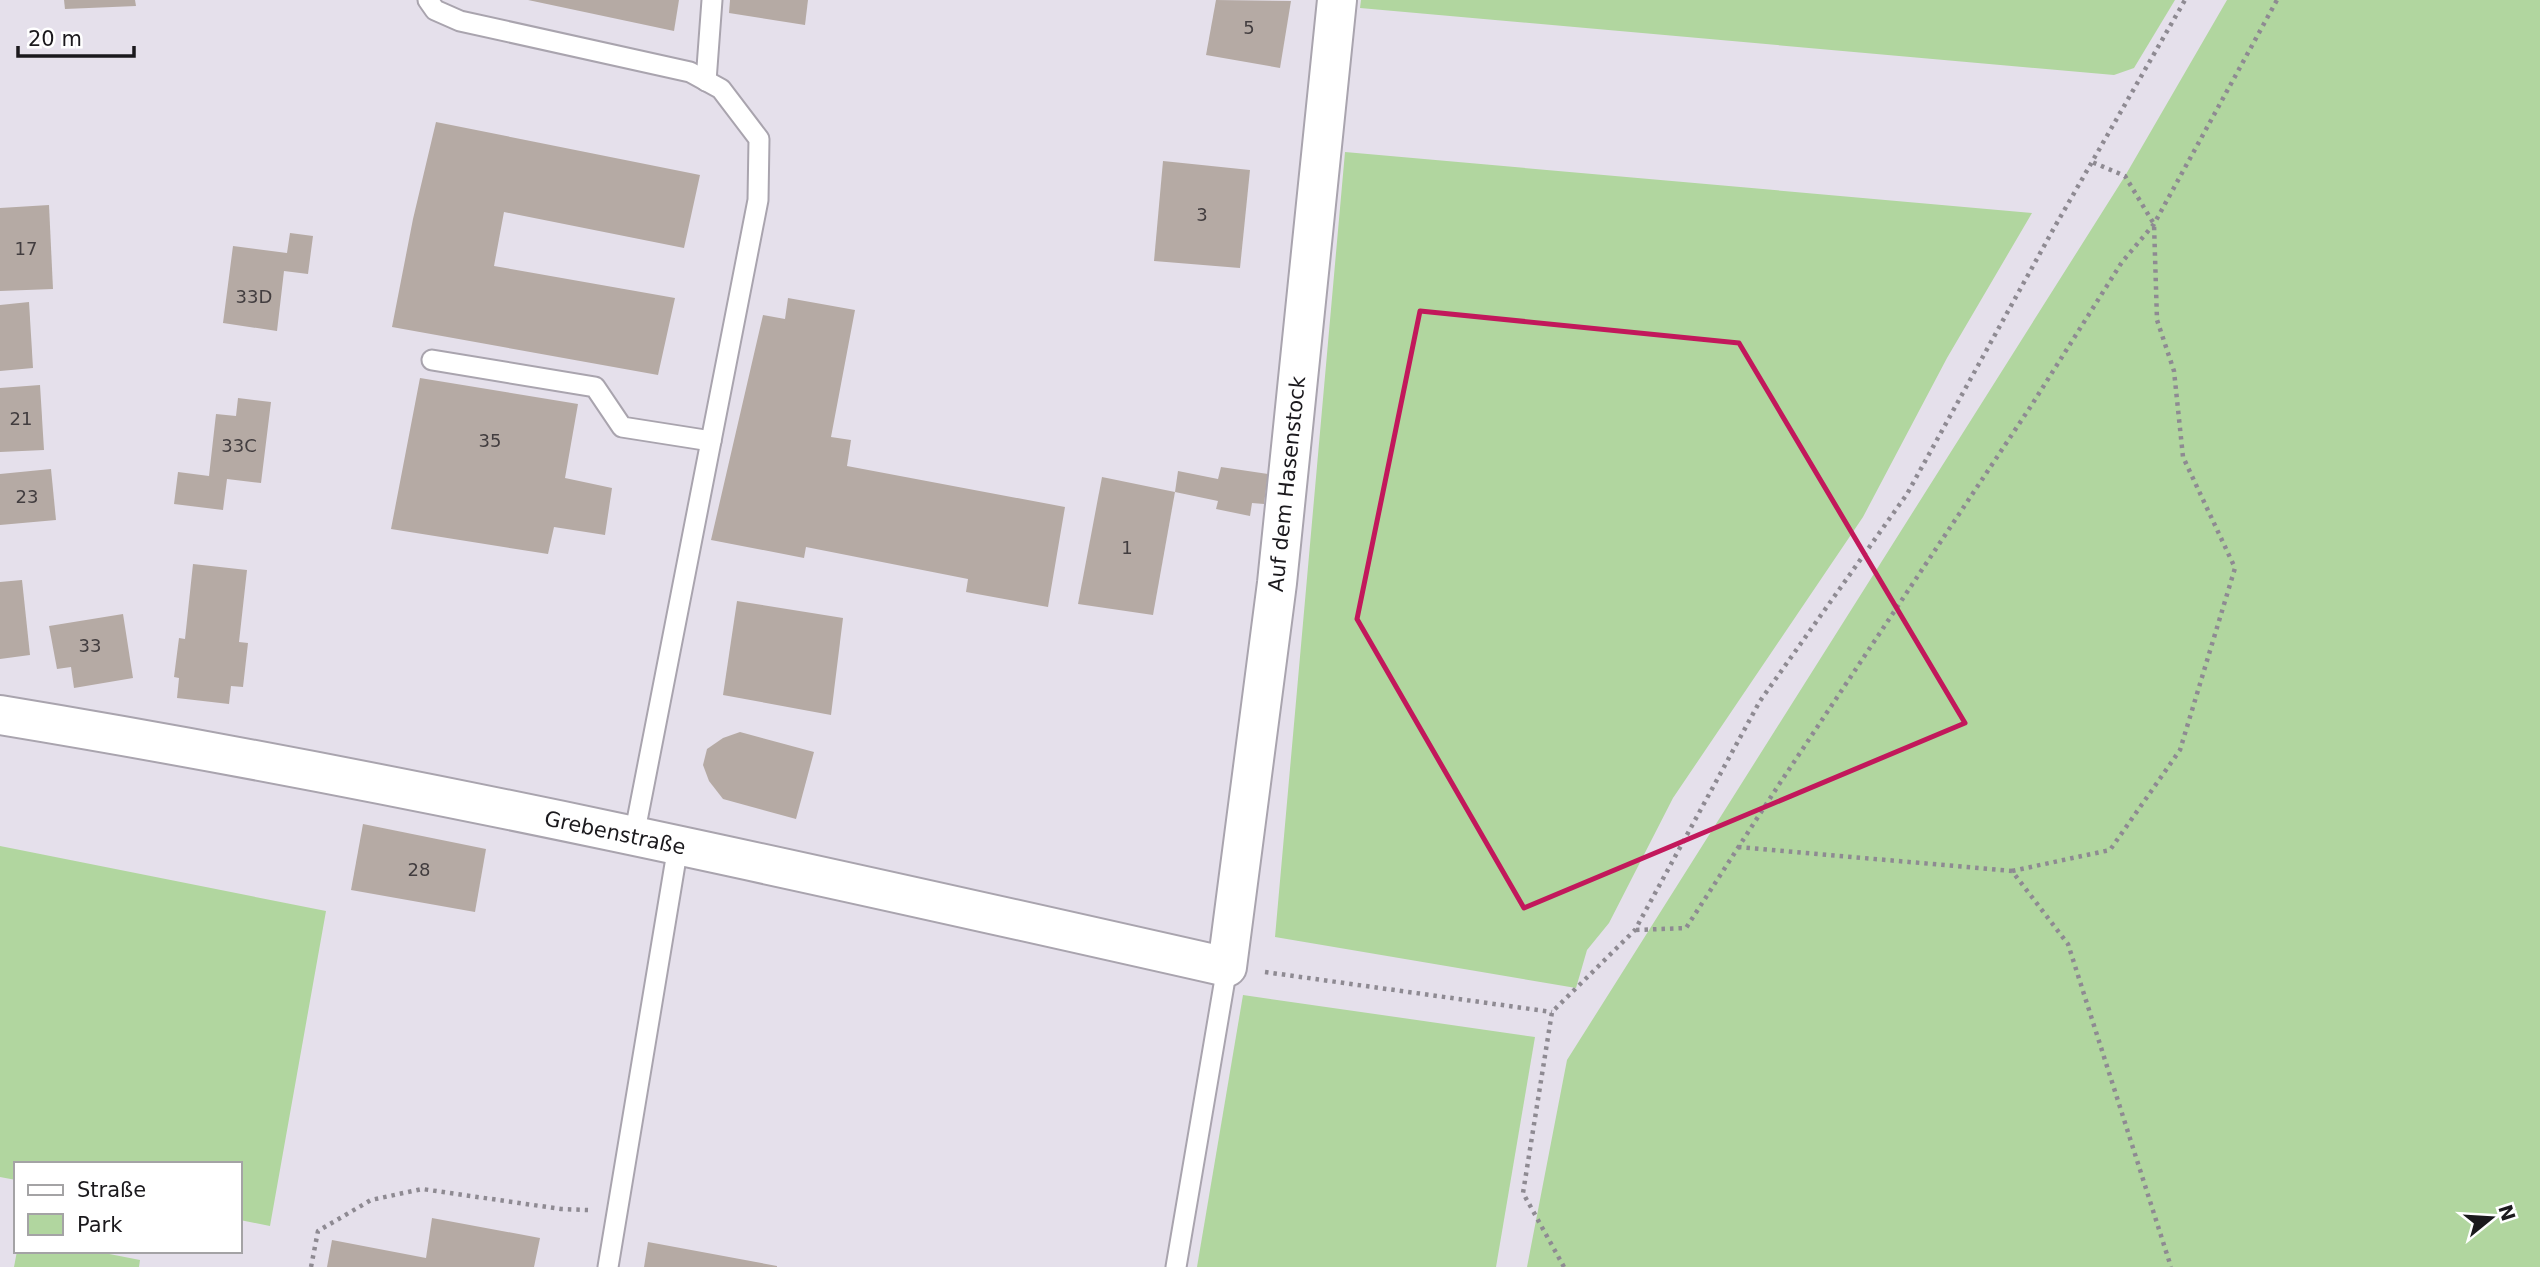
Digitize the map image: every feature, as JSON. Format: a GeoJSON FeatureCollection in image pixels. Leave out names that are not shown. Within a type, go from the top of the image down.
{"type":"FeatureCollection","features":[{"type":"Feature","properties":{"kind":"street","name":"Auf dem Hasenstock"},"geometry":{"type":"LineString","coordinates":[[1227,967],[1277,583],[1337,0]]}},
{"type":"Feature","properties":{"kind":"street","name":"Grebenstraße"},"geometry":{"type":"LineString","coordinates":[[0,715],[164,742],[634,836],[898,892],[1227,967]]}},
{"type":"Feature","properties":{"kind":"lane"},"geometry":{"type":"LineString","coordinates":[[428,0],[435,10],[460,21],[690,72],[721,89],[759,139],[758,200],[634,836]]}},
{"type":"Feature","properties":{"kind":"lane"},"geometry":{"type":"LineString","coordinates":[[706,81],[712,0]]}},
{"type":"Feature","properties":{"kind":"lane"},"geometry":{"type":"LineString","coordinates":[[432,360],[595,387],[622,427],[711,441]]}},
{"type":"Feature","properties":{"kind":"lane"},"geometry":{"type":"LineString","coordinates":[[608,1267],[678,846]]}},
{"type":"Feature","properties":{"kind":"lane"},"geometry":{"type":"LineString","coordinates":[[1176,1267],[1227,967]]}},
{"type":"Feature","properties":{"kind":"path"},"geometry":{"type":"LineString","coordinates":[[1564,1267],[1523,1194],[1552,1012],[1635,930],[1760,701],[1907,494],[2185,0]]}},
{"type":"Feature","properties":{"kind":"path"},"geometry":{"type":"LineString","coordinates":[[1635,930],[1686,928],[2031,406],[2122,262],[2154,224],[2277,0]]}},
{"type":"Feature","properties":{"kind":"path"},"geometry":{"type":"LineString","coordinates":[[1738,847],[2012,871],[2110,850],[2180,750],[2235,568],[2183,457],[2174,371],[2157,320],[2154,224],[2125,176],[2092,162]]}},
{"type":"Feature","properties":{"kind":"path"},"geometry":{"type":"LineString","coordinates":[[2012,871],[2068,944],[2171,1267]]}},
{"type":"Feature","properties":{"kind":"path"},"geometry":{"type":"LineString","coordinates":[[1227,967],[1552,1012]]}},
{"type":"Feature","properties":{"kind":"path"},"geometry":{"type":"LineString","coordinates":[[311,1267],[318,1231],[372,1200],[422,1189],[561,1209],[617,1211]]}},
{"type":"Feature","properties":{"kind":"highlighted area"},"geometry":{"type":"Polygon","coordinates":[[[1420,311],[1739,343],[1965,723],[1524,908],[1357,619],[1420,311]]]}},
{"type":"Feature","properties":{"kind":"green space"},"geometry":{"type":"Polygon","coordinates":[[[1361,0],[2175,0],[2134,68],[2114,75],[1360,8],[1361,0]]]}},
{"type":"Feature","properties":{"kind":"green space"},"geometry":{"type":"Polygon","coordinates":[[[2227,0],[2540,0],[2540,1267],[1527,1267],[1567,1060],[2125,176],[2227,0]]]}},
{"type":"Feature","properties":{"kind":"green space"},"geometry":{"type":"Polygon","coordinates":[[[1345,152],[2032,213],[1947,358],[1863,517],[1673,798],[1609,923],[1587,950],[1576,988],[1275,937],[1345,152]]]}},
{"type":"Feature","properties":{"kind":"green space"},"geometry":{"type":"Polygon","coordinates":[[[0,846],[326,911],[270,1226],[242,1220],[242,1162],[14,1162],[14,1180],[0,1177],[0,846]]]}},
{"type":"Feature","properties":{"kind":"green space"},"geometry":{"type":"Polygon","coordinates":[[[1243,995],[1535,1037],[1496,1267],[1197,1267],[1243,995]]]}},
{"type":"Feature","properties":{"kind":"green space"},"geometry":{"type":"Polygon","coordinates":[[[17,1253],[104,1253],[140,1260],[139,1267],[14,1267],[17,1253]]]}},
{"type":"Feature","properties":{"kind":"building"},"geometry":{"type":"Polygon","coordinates":[[[64,0],[135,0],[136,6],[65,9],[64,0]]]}},
{"type":"Feature","properties":{"kind":"building"},"geometry":{"type":"Polygon","coordinates":[[[528,0],[679,0],[674,31],[528,0]]]}},
{"type":"Feature","properties":{"kind":"building"},"geometry":{"type":"Polygon","coordinates":[[[730,0],[808,0],[805,25],[729,13],[730,0]]]}},
{"type":"Feature","properties":{"kind":"building"},"geometry":{"type":"Polygon","coordinates":[[[1216,0],[1291,1],[1280,68],[1206,55],[1216,0]]]}},
{"type":"Feature","properties":{"kind":"building"},"geometry":{"type":"Polygon","coordinates":[[[436,122],[700,175],[684,248],[504,212],[494,266],[675,298],[658,375],[392,327],[413,219],[436,122]]]}},
{"type":"Feature","properties":{"kind":"building"},"geometry":{"type":"Polygon","coordinates":[[[1163,161],[1250,170],[1240,268],[1154,261],[1163,161]]]}},
{"type":"Feature","properties":{"kind":"building"},"geometry":{"type":"Polygon","coordinates":[[[49,205],[53,289],[0,291],[0,208],[49,205]]]}},
{"type":"Feature","properties":{"kind":"building"},"geometry":{"type":"Polygon","coordinates":[[[290,233],[313,236],[308,274],[284,271],[277,331],[223,323],[233,246],[287,253],[290,233]]]}},
{"type":"Feature","properties":{"kind":"building"},"geometry":{"type":"Polygon","coordinates":[[[788,298],[855,310],[831,437],[851,440],[847,466],[1065,507],[1048,607],[966,592],[968,579],[806,547],[804,558],[711,540],[763,315],[785,319],[788,298]]]}},
{"type":"Feature","properties":{"kind":"building"},"geometry":{"type":"Polygon","coordinates":[[[29,302],[33,368],[0,371],[0,305],[29,302]]]}},
{"type":"Feature","properties":{"kind":"building"},"geometry":{"type":"Polygon","coordinates":[[[420,378],[578,404],[565,478],[612,488],[605,535],[554,527],[548,554],[391,529],[420,378]]]}},
{"type":"Feature","properties":{"kind":"building"},"geometry":{"type":"Polygon","coordinates":[[[40,385],[44,450],[0,452],[0,388],[40,385]]]}},
{"type":"Feature","properties":{"kind":"building"},"geometry":{"type":"Polygon","coordinates":[[[238,398],[271,402],[261,483],[227,479],[223,510],[174,504],[178,472],[209,476],[216,414],[236,416],[238,398]]]}},
{"type":"Feature","properties":{"kind":"building"},"geometry":{"type":"Polygon","coordinates":[[[1221,467],[1268,474],[1264,504],[1252,503],[1250,516],[1216,509],[1218,501],[1175,492],[1178,471],[1218,479],[1221,467]]]}},
{"type":"Feature","properties":{"kind":"building"},"geometry":{"type":"Polygon","coordinates":[[[51,469],[56,520],[0,525],[0,474],[51,469]]]}},
{"type":"Feature","properties":{"kind":"building"},"geometry":{"type":"Polygon","coordinates":[[[1102,477],[1175,492],[1153,615],[1078,604],[1102,477]]]}},
{"type":"Feature","properties":{"kind":"building"},"geometry":{"type":"Polygon","coordinates":[[[193,564],[247,570],[239,642],[248,643],[243,687],[231,686],[229,704],[177,698],[179,678],[174,677],[179,638],[185,639],[193,564]]]}},
{"type":"Feature","properties":{"kind":"building"},"geometry":{"type":"Polygon","coordinates":[[[22,580],[30,655],[0,659],[0,582],[22,580]]]}},
{"type":"Feature","properties":{"kind":"building"},"geometry":{"type":"Polygon","coordinates":[[[737,601],[843,618],[831,715],[723,695],[737,601]]]}},
{"type":"Feature","properties":{"kind":"building"},"geometry":{"type":"Polygon","coordinates":[[[123,614],[133,678],[74,688],[71,667],[57,669],[49,626],[123,614]]]}},
{"type":"Feature","properties":{"kind":"building"},"geometry":{"type":"Polygon","coordinates":[[[740,732],[814,752],[796,819],[723,799],[709,781],[703,765],[707,749],[723,738],[740,732]]]}},
{"type":"Feature","properties":{"kind":"building"},"geometry":{"type":"Polygon","coordinates":[[[363,824],[486,849],[475,912],[351,890],[363,824]]]}},
{"type":"Feature","properties":{"kind":"building"},"geometry":{"type":"Polygon","coordinates":[[[432,1218],[540,1238],[534,1267],[327,1267],[332,1240],[426,1258],[432,1218]]]}},
{"type":"Feature","properties":{"kind":"building"},"geometry":{"type":"Polygon","coordinates":[[[648,1242],[777,1266],[777,1267],[644,1267],[648,1242]]]}}]}
